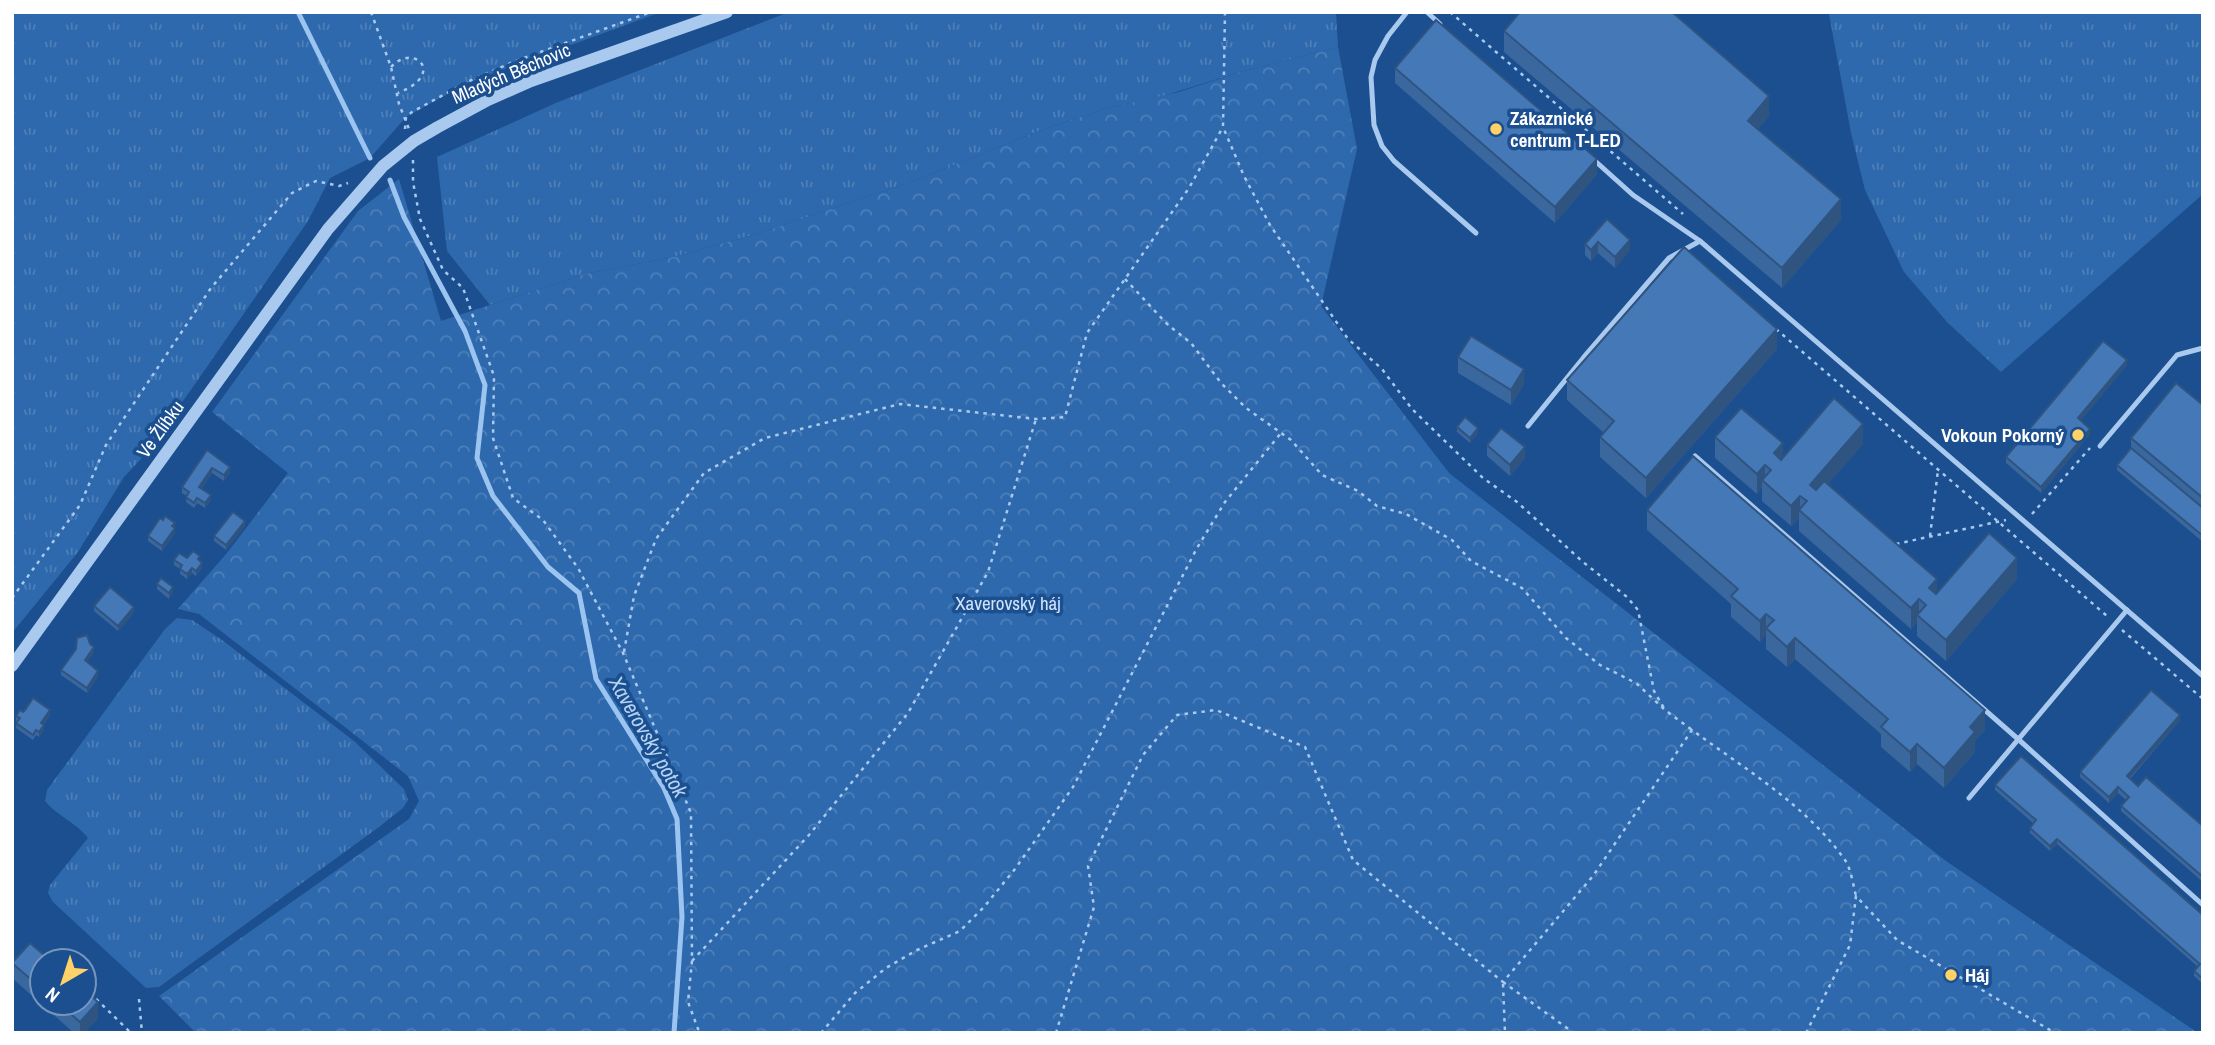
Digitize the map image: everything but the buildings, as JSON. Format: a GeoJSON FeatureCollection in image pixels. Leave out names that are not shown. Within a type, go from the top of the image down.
{"type":"FeatureCollection","features":[{"type":"Feature","properties":{"kind":"street","name":"Mladých Běchovic"},"geometry":{"type":"LineString","coordinates":[[339,216],[383,166],[414,141],[488,100],[531,81],[727,12]]}},
{"type":"Feature","properties":{"kind":"street","name":"Ve Žlíbku"},"geometry":{"type":"LineString","coordinates":[[12,666],[339,216]]}},
{"type":"Feature","properties":{"kind":"lane"},"geometry":{"type":"LineString","coordinates":[[1407,12],[1388,36],[1375,60],[1371,77],[1374,125],[1382,146],[1394,161],[1476,233]]}},
{"type":"Feature","properties":{"kind":"lane"},"geometry":{"type":"LineString","coordinates":[[1427,12],[1447,30]]}},
{"type":"Feature","properties":{"kind":"lane"},"geometry":{"type":"LineString","coordinates":[[1592,158],[1633,195],[1700,241],[2203,676]]}},
{"type":"Feature","properties":{"kind":"lane"},"geometry":{"type":"LineString","coordinates":[[1528,426],[1670,258],[1700,241]]}},
{"type":"Feature","properties":{"kind":"lane"},"geometry":{"type":"LineString","coordinates":[[2100,446],[2177,355],[2203,348]]}},
{"type":"Feature","properties":{"kind":"lane"},"geometry":{"type":"LineString","coordinates":[[1695,457],[2018,738],[2203,905]]}},
{"type":"Feature","properties":{"kind":"lane"},"geometry":{"type":"LineString","coordinates":[[1969,798],[2127,610]]}},
{"type":"Feature","properties":{"kind":"path"},"geometry":{"type":"LineString","coordinates":[[371,12],[406,117],[405,134]]}},
{"type":"Feature","properties":{"kind":"path"},"geometry":{"type":"LineString","coordinates":[[406,117],[467,82],[513,62],[651,12]]}},
{"type":"Feature","properties":{"kind":"path"},"geometry":{"type":"LineString","coordinates":[[1225,12],[1223,127],[1244,176],[1270,225],[1348,339],[1382,369],[1412,409],[1483,478],[1517,502],[1627,597],[1638,610],[1654,691],[1665,710]]}},
{"type":"Feature","properties":{"kind":"path"},"geometry":{"type":"LineString","coordinates":[[1450,12],[1688,218]]}},
{"type":"Feature","properties":{"kind":"path"},"geometry":{"type":"LineString","coordinates":[[391,67],[403,57],[410,57],[419,61],[424,70],[423,78],[412,88],[397,94]]}},
{"type":"Feature","properties":{"kind":"path"},"geometry":{"type":"LineString","coordinates":[[624,653],[634,596],[656,539],[704,473],[765,438],[900,404],[1036,419],[1065,417],[1087,333],[1189,188],[1223,127]]}},
{"type":"Feature","properties":{"kind":"path"},"geometry":{"type":"LineString","coordinates":[[413,160],[413,182],[420,219],[443,271],[463,288],[494,376],[493,438],[513,498],[543,520],[578,568],[624,653],[691,813],[692,961],[688,1002],[697,1031],[703,1033]]}},
{"type":"Feature","properties":{"kind":"path"},"geometry":{"type":"LineString","coordinates":[[12,598],[80,505],[106,445],[211,288],[292,193],[316,181],[340,186],[349,183]]}},
{"type":"Feature","properties":{"kind":"path"},"geometry":{"type":"LineString","coordinates":[[1125,279],[1168,325],[1191,343],[1221,383],[1246,408],[1291,440],[1322,475],[1358,491],[1377,506],[1406,514],[1452,540],[1471,561],[1522,588],[1566,638],[1600,665],[1636,683],[1665,710],[1751,770],[1813,824],[1846,862],[1856,896],[1850,945],[1806,1033]]}},
{"type":"Feature","properties":{"kind":"path"},"geometry":{"type":"LineString","coordinates":[[1775,328],[2203,699]]}},
{"type":"Feature","properties":{"kind":"path"},"geometry":{"type":"LineString","coordinates":[[692,961],[810,835],[908,713],[988,572],[1036,419]]}},
{"type":"Feature","properties":{"kind":"path"},"geometry":{"type":"LineString","coordinates":[[821,1033],[855,993],[886,968],[917,950],[960,931],[1015,869],[1073,786],[1197,548],[1225,502],[1281,433]]}},
{"type":"Feature","properties":{"kind":"path"},"geometry":{"type":"LineString","coordinates":[[2038,506],[2087,448],[2100,446]]}},
{"type":"Feature","properties":{"kind":"path"},"geometry":{"type":"LineString","coordinates":[[1929,537],[1938,470]]}},
{"type":"Feature","properties":{"kind":"path"},"geometry":{"type":"LineString","coordinates":[[1887,546],[2019,517]]}},
{"type":"Feature","properties":{"kind":"path"},"geometry":{"type":"LineString","coordinates":[[1056,1033],[1094,908],[1088,866],[1143,755],[1177,715],[1216,710],[1305,747],[1353,860],[1503,982],[1574,1033]]}},
{"type":"Feature","properties":{"kind":"path"},"geometry":{"type":"LineString","coordinates":[[1505,1033],[1503,982],[1593,876],[1692,730]]}},
{"type":"Feature","properties":{"kind":"path"},"geometry":{"type":"LineString","coordinates":[[1856,896],[1897,940],[2055,1033]]}},
{"type":"Feature","properties":{"kind":"path"},"geometry":{"type":"LineString","coordinates":[[139,999],[142,1033]]}},
{"type":"Feature","properties":{"kind":"path"},"geometry":{"type":"LineString","coordinates":[[98,1001],[131,1033]]}},
{"type":"Feature","properties":{"kind":"green space"},"geometry":{"type":"Polygon","coordinates":[[[12,12],[661,12],[467,83],[406,117],[370,158],[330,178],[308,221],[193,387],[140,460],[124,477],[78,552],[12,633],[12,12]]]}},
{"type":"Feature","properties":{"kind":"green space"},"geometry":{"type":"Polygon","coordinates":[[[789,12],[1336,12],[1338,47],[1240,72],[1163,96],[1108,108],[1047,128],[911,182],[760,233],[673,257],[585,274],[490,305],[447,251],[437,157],[558,102],[789,12]]]}},
{"type":"Feature","properties":{"kind":"green space"},"geometry":{"type":"Polygon","coordinates":[[[1827,12],[2203,12],[2203,194],[2001,372],[1947,322],[1904,272],[1865,190],[1827,12]]]}},
{"type":"Feature","properties":{"kind":"green space","name":"Xaverovský háj"},"geometry":{"type":"Polygon","coordinates":[[[1338,47],[1357,149],[1321,306],[1449,473],[1946,861],[2198,1033],[196,1033],[159,996],[409,819],[419,801],[408,776],[199,614],[178,609],[227,553],[288,473],[212,412],[358,211],[399,179],[441,321],[585,274],[673,257],[760,233],[911,182],[1047,128],[1108,108],[1179,92],[1240,72],[1338,47]]]}},
{"type":"Feature","properties":{"kind":"green space"},"geometry":{"type":"Polygon","coordinates":[[[177,618],[192,620],[222,640],[354,741],[404,789],[408,800],[403,808],[379,827],[159,987],[146,988],[53,902],[48,893],[50,885],[88,838],[45,801],[47,790],[165,629],[177,618]]]}},
{"type":"Feature","properties":{"kind":"waterway","name":"Xaverovský potok"},"geometry":{"type":"LineString","coordinates":[[298,12],[370,158]]}},
{"type":"Feature","properties":{"kind":"waterway","name":"Xaverovský potok"},"geometry":{"type":"LineString","coordinates":[[390,180],[404,217],[465,331],[485,385],[477,458],[493,496],[548,567],[579,593],[596,679],[664,788],[677,819],[682,917],[674,1033]]}},
{"type":"Feature","properties":{"kind":"place","name":"Zákaznické centrum T-LED"},"geometry":{"type":"Point","coordinates":[1496,129]}},
{"type":"Feature","properties":{"kind":"place","name":"Vokoun Pokorný"},"geometry":{"type":"Point","coordinates":[2078,435]}},
{"type":"Feature","properties":{"kind":"place","name":"Háj"},"geometry":{"type":"Point","coordinates":[1951,975]}}]}
